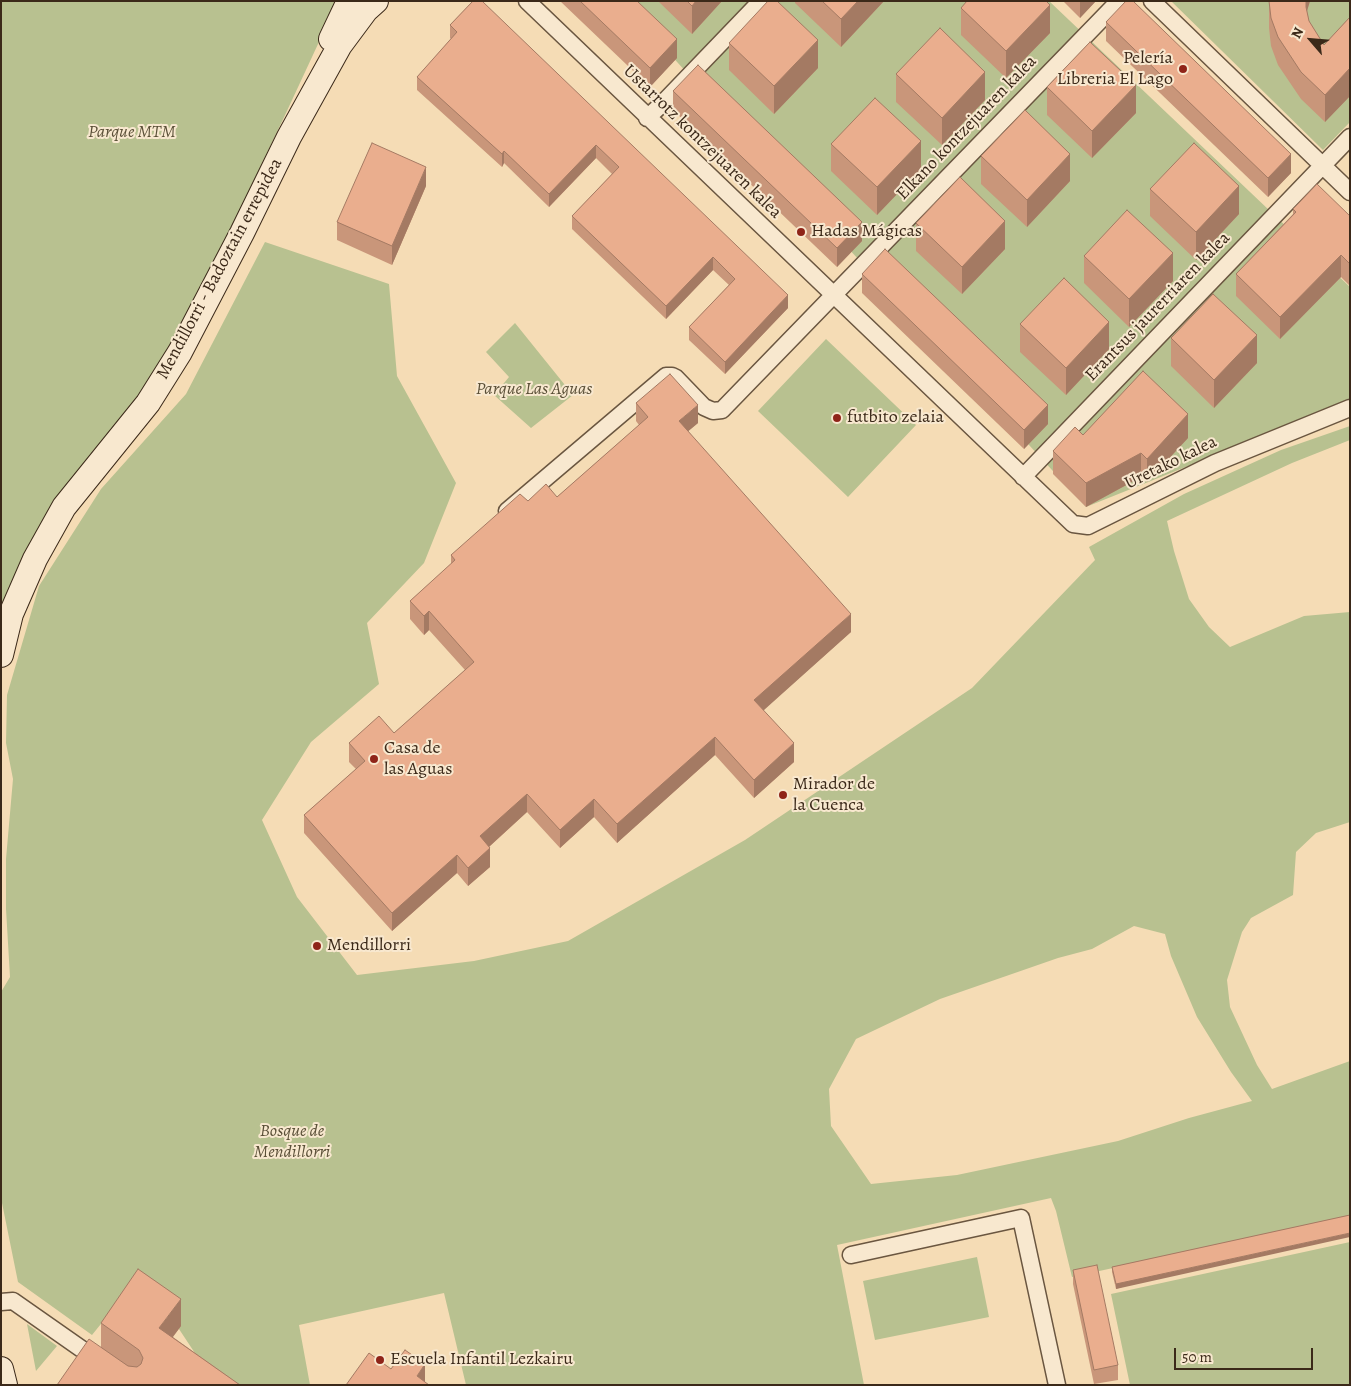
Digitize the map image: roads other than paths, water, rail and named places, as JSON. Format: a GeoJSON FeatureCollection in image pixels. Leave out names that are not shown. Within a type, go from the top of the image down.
{"type":"FeatureCollection","features":[{"type":"Feature","properties":{"kind":"street","name":"Mendillorri - Badoztain errepidea"},"geometry":{"type":"LineString","coordinates":[[289,137],[305,90],[350,1]]}},
{"type":"Feature","properties":{"kind":"street","name":"Mendillorri - Badoztain errepidea"},"geometry":{"type":"LineString","coordinates":[[1,655],[11,614],[35,559],[64,507],[148,403],[180,352],[289,137],[340,45],[366,10],[376,1]]}},
{"type":"Feature","properties":{"kind":"street","name":"Ustarrotz kontzejuaren kalea"},"geometry":{"type":"LineString","coordinates":[[526,1],[1023,477]]}},
{"type":"Feature","properties":{"kind":"street"},"geometry":{"type":"LineString","coordinates":[[647,118],[761,1]]}},
{"type":"Feature","properties":{"kind":"street","name":"Elkano kontzejuaren kalea"},"geometry":{"type":"LineString","coordinates":[[495,521],[666,376],[676,378],[704,407],[713,411],[722,410],[1118,1]]}},
{"type":"Feature","properties":{"kind":"street"},"geometry":{"type":"LineString","coordinates":[[1152,1],[1350,192]]}},
{"type":"Feature","properties":{"kind":"street","name":"Erantsus jaurerriaren kalea"},"geometry":{"type":"LineString","coordinates":[[1023,477],[1350,137]]}},
{"type":"Feature","properties":{"kind":"street","name":"Uretako kalea"},"geometry":{"type":"LineString","coordinates":[[1023,477],[1073,524],[1088,526],[1215,463],[1350,408]]}},
{"type":"Feature","properties":{"kind":"street"},"geometry":{"type":"LineString","coordinates":[[851,1255],[1021,1218],[1057,1385]]}},
{"type":"Feature","properties":{"kind":"street"},"geometry":{"type":"LineString","coordinates":[[1,1302],[13,1301],[133,1385]]}},
{"type":"Feature","properties":{"kind":"street"},"geometry":{"type":"LineString","coordinates":[[1,1369],[4,1385]]}},
{"type":"Feature","properties":{"kind":"place","name":"Pelería Libreria El Lago"},"geometry":{"type":"Point","coordinates":[1183,69]}},
{"type":"Feature","properties":{"kind":"place","name":"Hadas Mágicas"},"geometry":{"type":"Point","coordinates":[801,232]}},
{"type":"Feature","properties":{"kind":"place","name":"futbito zelaia"},"geometry":{"type":"Point","coordinates":[837,418]}},
{"type":"Feature","properties":{"kind":"place","name":"Casa de las Aguas"},"geometry":{"type":"Point","coordinates":[374,759]}},
{"type":"Feature","properties":{"kind":"place","name":"Mirador de la Cuenca"},"geometry":{"type":"Point","coordinates":[783,795]}},
{"type":"Feature","properties":{"kind":"place","name":"Mendillorri"},"geometry":{"type":"Point","coordinates":[317,946]}},
{"type":"Feature","properties":{"kind":"place","name":"Escuela Infantil Lezkairu"},"geometry":{"type":"Point","coordinates":[380,1360]}},
{"type":"Feature","properties":{"kind":"park label","name":"Parque MTM"},"geometry":{"type":"Point","coordinates":[132,133]}},
{"type":"Feature","properties":{"kind":"park label","name":"Parque Las Aguas"},"geometry":{"type":"Point","coordinates":[534,390]}},
{"type":"Feature","properties":{"kind":"park label","name":"Bosque de Mendillorri"},"geometry":{"type":"Point","coordinates":[292,1142]}}]}
